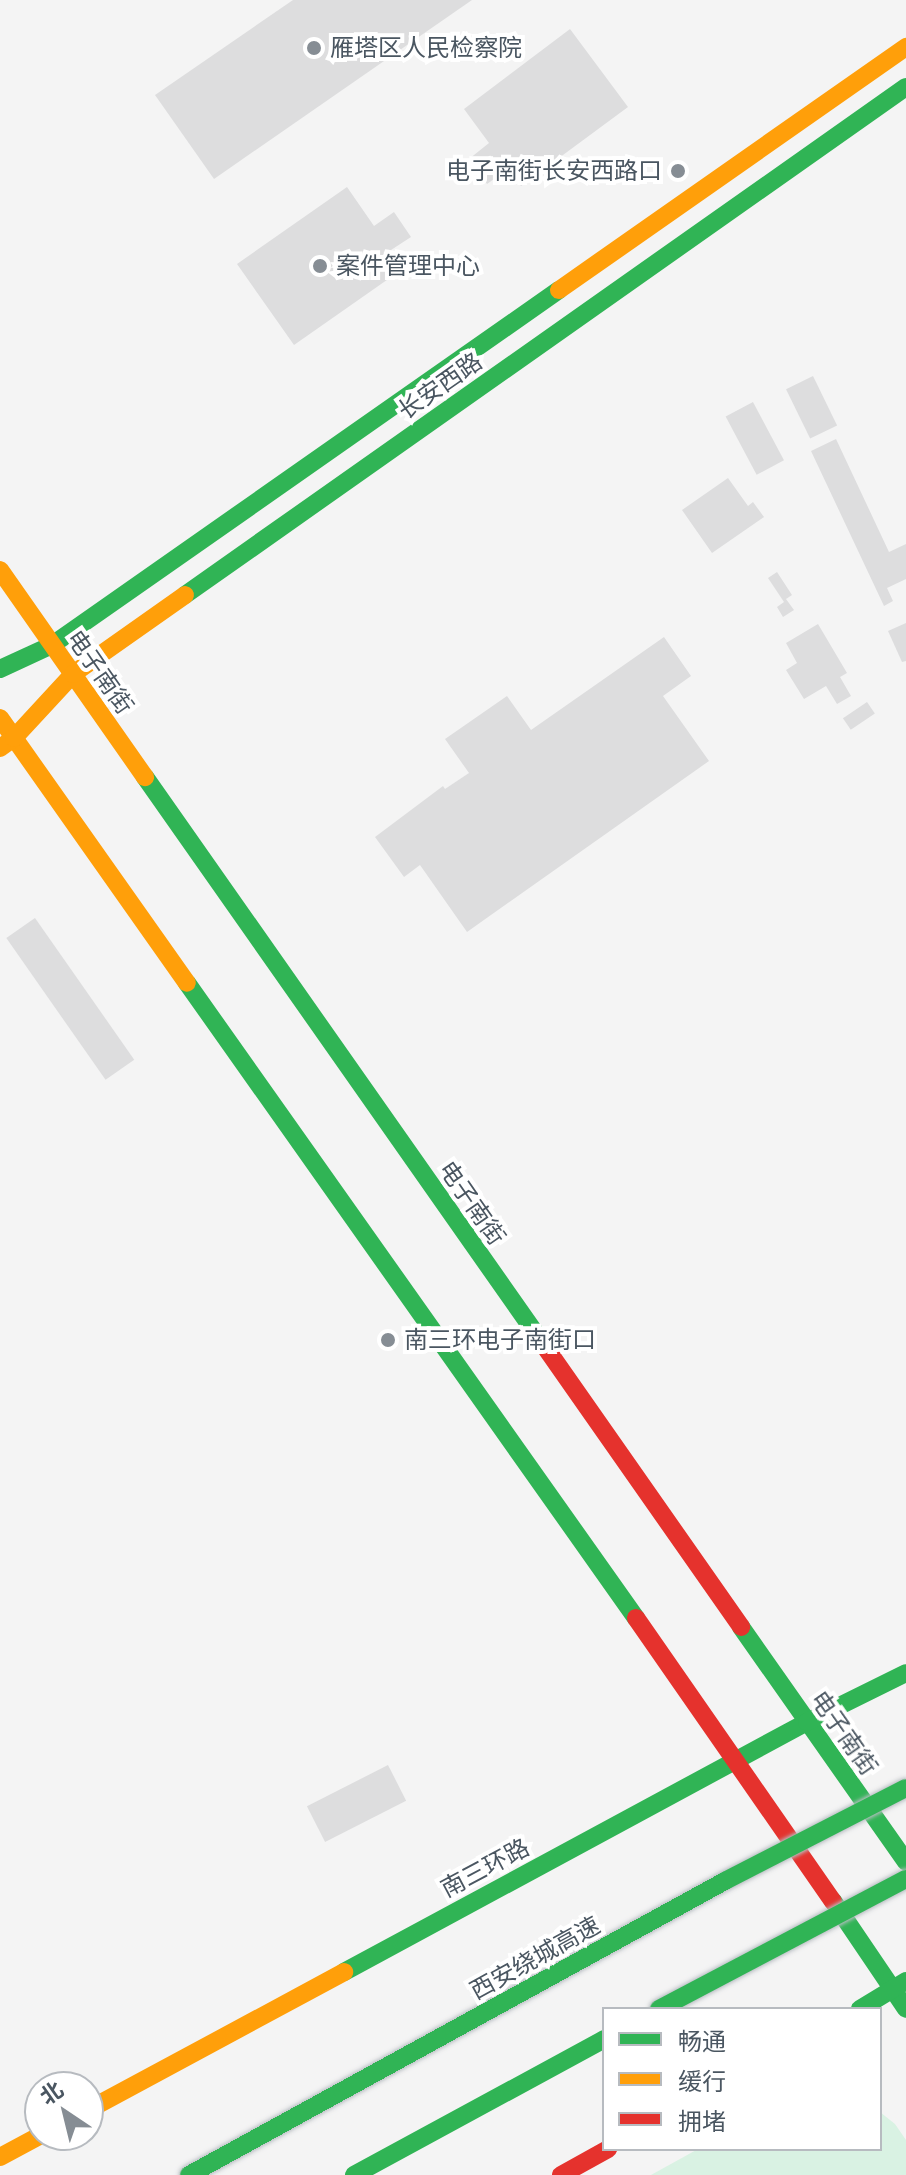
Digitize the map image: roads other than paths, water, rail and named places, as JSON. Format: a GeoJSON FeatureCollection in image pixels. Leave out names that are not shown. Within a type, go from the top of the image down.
{"type":"FeatureCollection","features":[{"type":"Feature","properties":{"kind":"main road","name":"长安西路"},"geometry":{"type":"LineString","coordinates":[[0,669],[52,645],[906,47]]}},
{"type":"Feature","properties":{"kind":"main road","name":"长安西路"},"geometry":{"type":"LineString","coordinates":[[7,743],[73,674],[906,87]]}},
{"type":"Feature","properties":{"kind":"main road","name":"电子南街"},"geometry":{"type":"LineString","coordinates":[[0,570],[906,1862]]}},
{"type":"Feature","properties":{"kind":"main road"},"geometry":{"type":"LineString","coordinates":[[0,718],[7,743],[900,1986],[906,2009]]}},
{"type":"Feature","properties":{"kind":"main road","name":"南三环路"},"geometry":{"type":"LineString","coordinates":[[104,2101],[807,1722],[906,1673]]}},
{"type":"Feature","properties":{"kind":"main road","name":"西安绕城高速"},"geometry":{"type":"LineString","coordinates":[[189,2175],[725,1881],[906,1788]]}},
{"type":"Feature","properties":{"kind":"main road"},"geometry":{"type":"LineString","coordinates":[[663,2007],[906,1879]]}},
{"type":"Feature","properties":{"kind":"main road"},"geometry":{"type":"LineString","coordinates":[[863,2007],[900,1986]]}},
{"type":"Feature","properties":{"kind":"main road"},"geometry":{"type":"LineString","coordinates":[[354,2175],[602,2040]]}},
{"type":"Feature","properties":{"kind":"main road"},"geometry":{"type":"LineString","coordinates":[[0,2157],[24,2144]]}},
{"type":"Feature","properties":{"kind":"main road"},"geometry":{"type":"LineString","coordinates":[[561,2175],[604,2151]]}},
{"type":"Feature","properties":{"kind":"place","name":"雁塔区人民检察院"},"geometry":{"type":"Point","coordinates":[314,48]}},
{"type":"Feature","properties":{"kind":"place","name":"电子南街长安西路口"},"geometry":{"type":"Point","coordinates":[678,171]}},
{"type":"Feature","properties":{"kind":"place","name":"案件管理中心"},"geometry":{"type":"Point","coordinates":[320,266]}},
{"type":"Feature","properties":{"kind":"place","name":"南三环电子南街口"},"geometry":{"type":"Point","coordinates":[388,1340]}}]}
